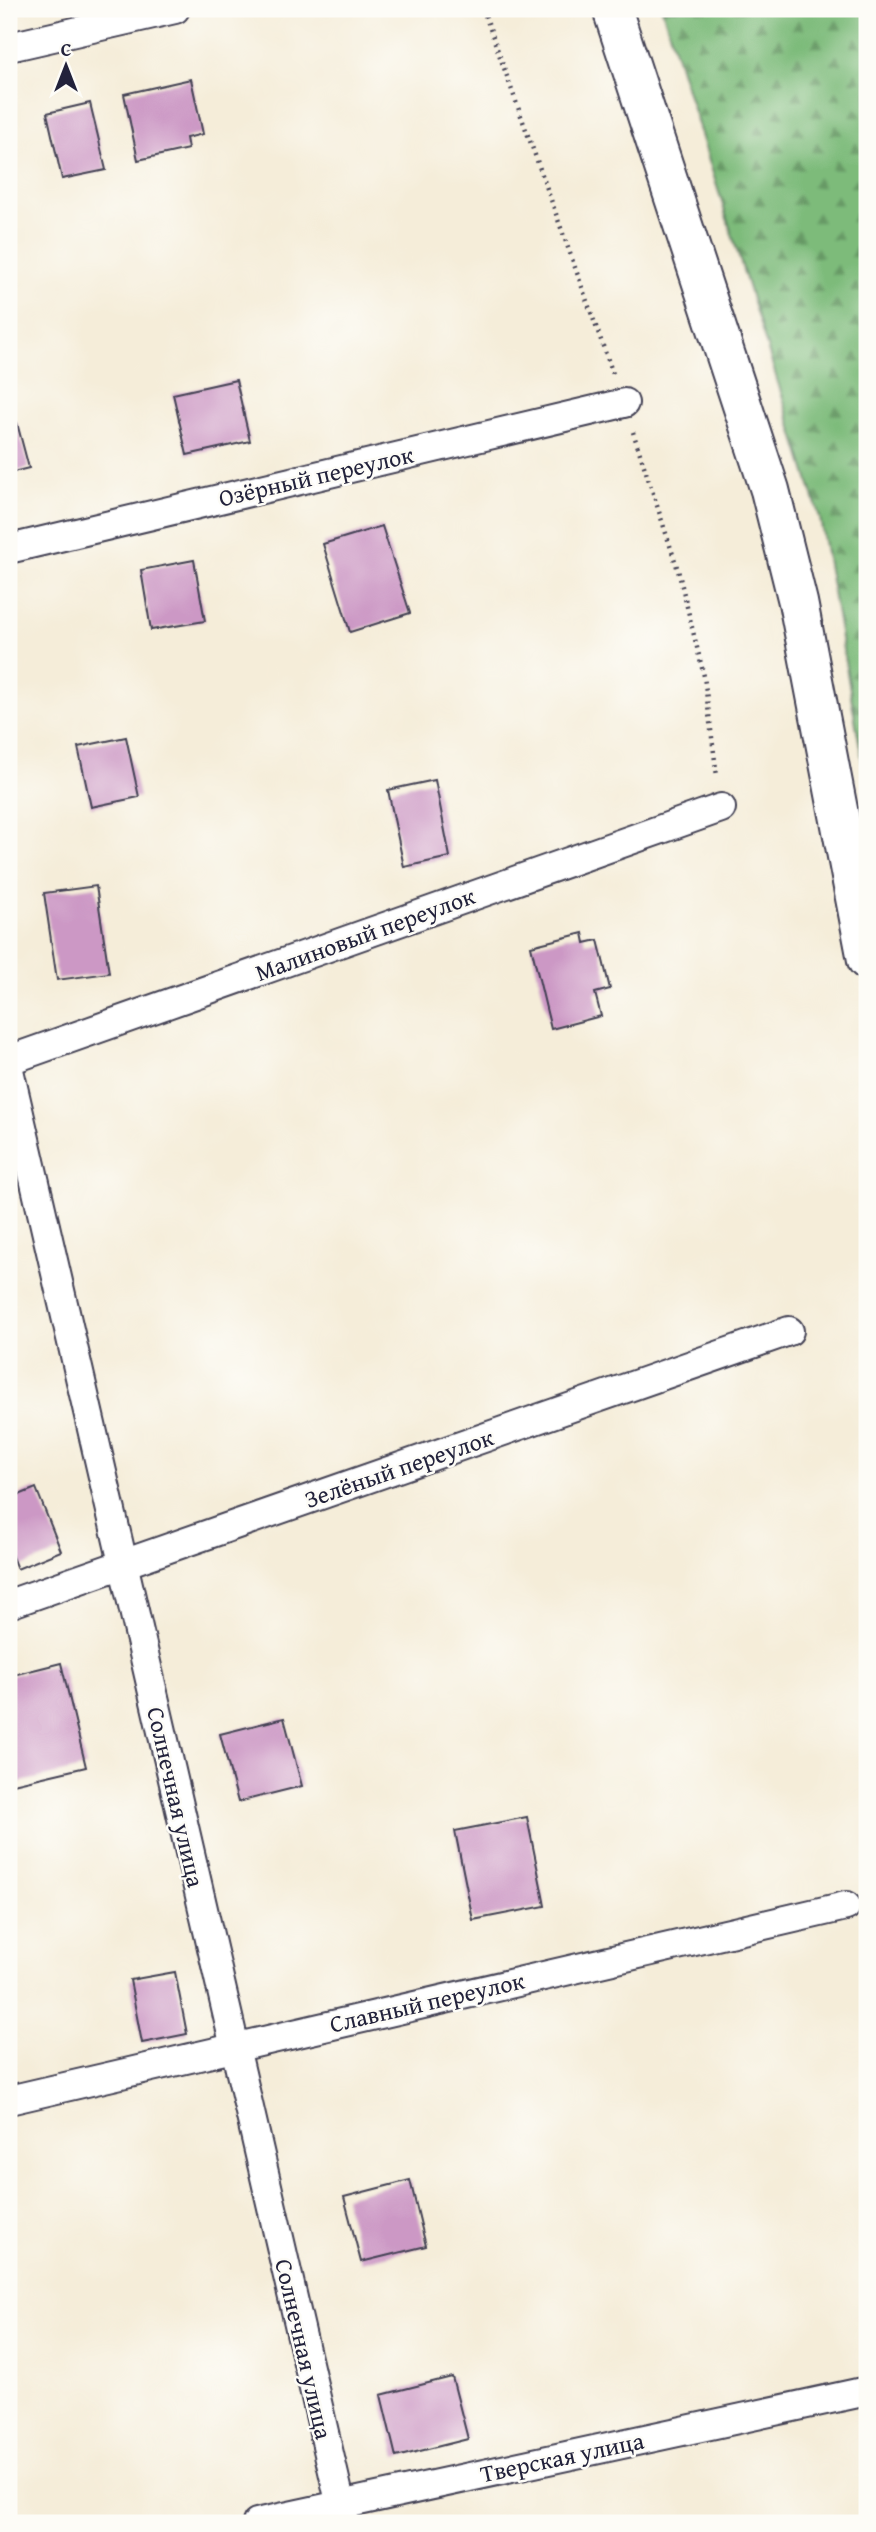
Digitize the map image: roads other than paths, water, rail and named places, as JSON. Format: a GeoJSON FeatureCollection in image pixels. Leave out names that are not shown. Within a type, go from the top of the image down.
{"type":"FeatureCollection","features":[{"type":"Feature","properties":{"kind":"main road"},"geometry":{"type":"LineString","coordinates":[[612,9],[770,490],[798,603],[867,960]]}},
{"type":"Feature","properties":{"kind":"street"},"geometry":{"type":"LineString","coordinates":[[9,47],[175,9]]}},
{"type":"Feature","properties":{"kind":"street","name":"Озёрный переулок"},"geometry":{"type":"LineString","coordinates":[[9,549],[624,403]]}},
{"type":"Feature","properties":{"kind":"street","name":"Малиновый переулок"},"geometry":{"type":"LineString","coordinates":[[9,1060],[721,808]]}},
{"type":"Feature","properties":{"kind":"street","name":"Солнечная улица"},"geometry":{"type":"LineString","coordinates":[[9,1070],[342,2514]]}},
{"type":"Feature","properties":{"kind":"street","name":"Зелёный переулок"},"geometry":{"type":"LineString","coordinates":[[9,1605],[789,1331]]}},
{"type":"Feature","properties":{"kind":"street","name":"Славный переулок"},"geometry":{"type":"LineString","coordinates":[[9,2100],[846,1906]]}},
{"type":"Feature","properties":{"kind":"street","name":"Тверская улица"},"geometry":{"type":"LineString","coordinates":[[257,2523],[342,2514],[867,2391]]}}]}
